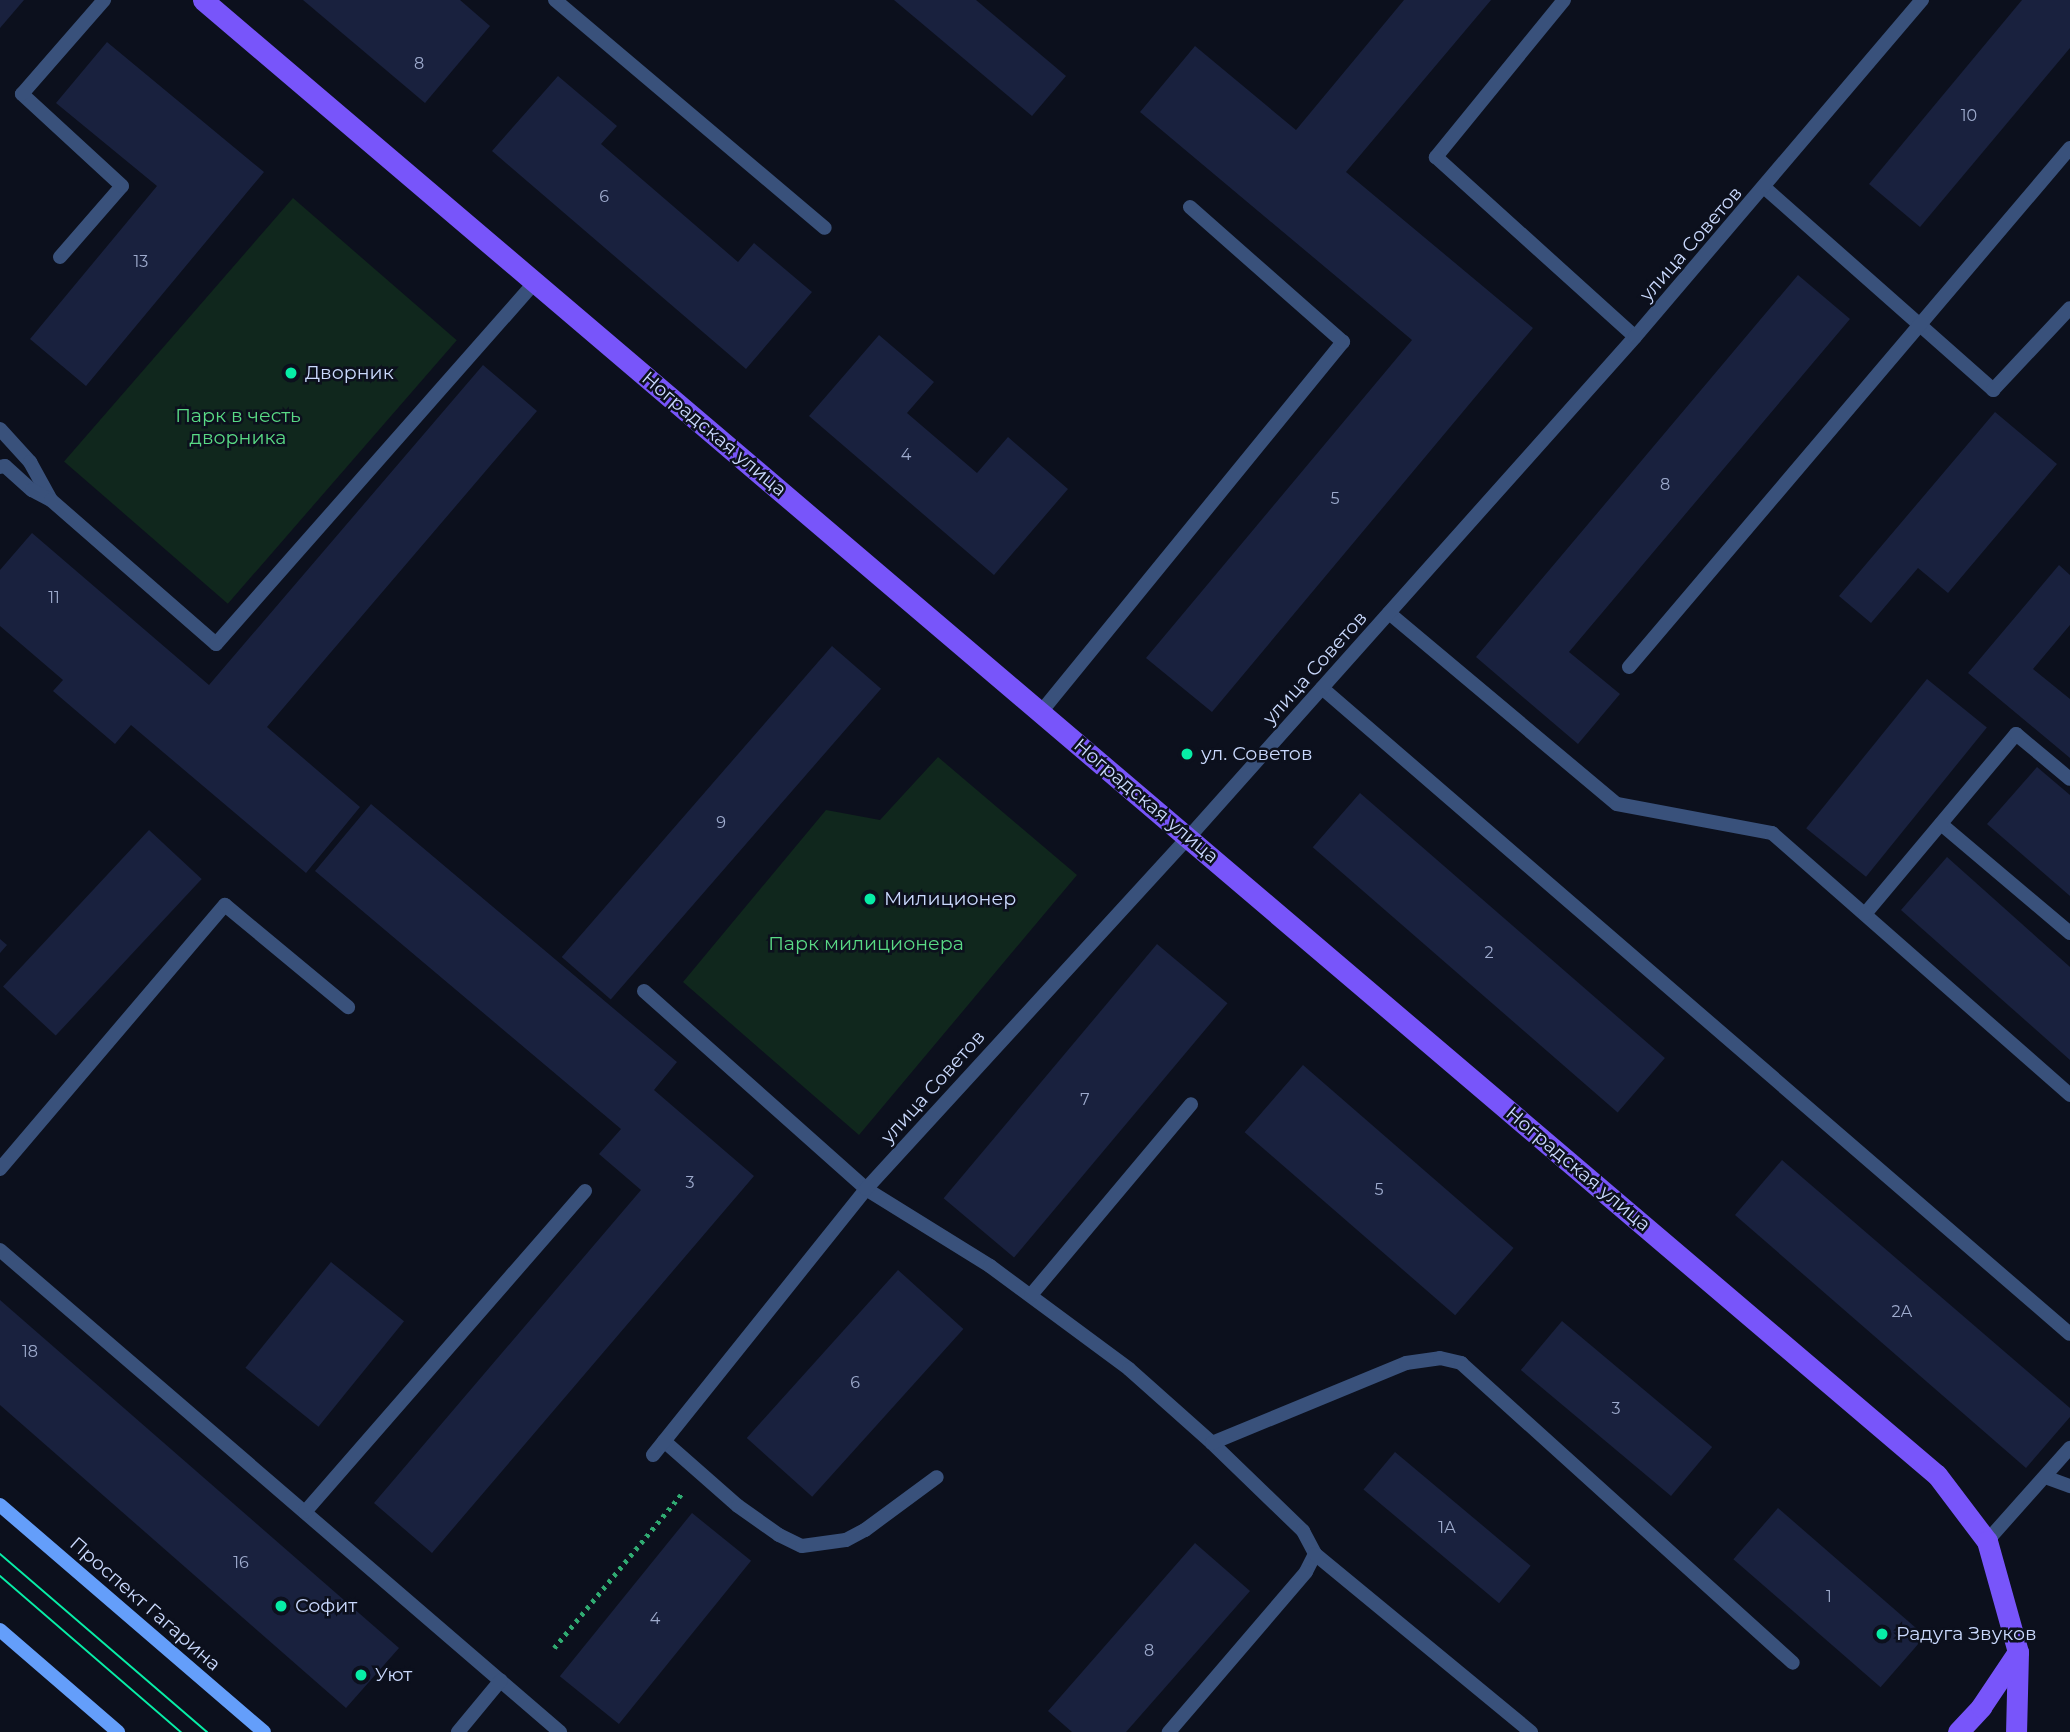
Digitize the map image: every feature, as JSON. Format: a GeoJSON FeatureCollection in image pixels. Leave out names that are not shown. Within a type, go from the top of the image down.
{"type":"FeatureCollection","features":[{"type":"Feature","properties":{"kind":"main road","name":"Ноградская улица"},"geometry":{"type":"LineString","coordinates":[[203,0],[1937,1475],[1987,1541],[2018,1652],[2016,1732]]}},
{"type":"Feature","properties":{"kind":"main road","name":"Проспект Гагарина"},"geometry":{"type":"LineString","coordinates":[[0,1505],[264,1732]]}},
{"type":"Feature","properties":{"kind":"main road"},"geometry":{"type":"LineString","coordinates":[[0,1630],[118,1732]]}},
{"type":"Feature","properties":{"kind":"main road"},"geometry":{"type":"LineString","coordinates":[[1958,1732],[1981,1707],[2018,1652]]}},
{"type":"Feature","properties":{"kind":"street"},"geometry":{"type":"LineString","coordinates":[[60,257],[122,186],[22,94],[104,0]]}},
{"type":"Feature","properties":{"kind":"street"},"geometry":{"type":"LineString","coordinates":[[555,0],[825,228]]}},
{"type":"Feature","properties":{"kind":"street"},"geometry":{"type":"LineString","coordinates":[[1564,0],[1436,157],[1635,337]]}},
{"type":"Feature","properties":{"kind":"street","name":"улица Советов"},"geometry":{"type":"LineString","coordinates":[[653,1455],[866,1189],[1390,613],[1765,188],[1922,0]]}},
{"type":"Feature","properties":{"kind":"street"},"geometry":{"type":"LineString","coordinates":[[1629,667],[2070,148]]}},
{"type":"Feature","properties":{"kind":"street"},"geometry":{"type":"LineString","coordinates":[[1765,188],[1993,390],[2070,308]]}},
{"type":"Feature","properties":{"kind":"street"},"geometry":{"type":"LineString","coordinates":[[1041,712],[1343,342],[1191,207]]}},
{"type":"Feature","properties":{"kind":"street"},"geometry":{"type":"LineString","coordinates":[[0,467],[5,466],[32,489],[51,500],[216,644],[535,282]]}},
{"type":"Feature","properties":{"kind":"street"},"geometry":{"type":"LineString","coordinates":[[0,429],[30,462],[51,500]]}},
{"type":"Feature","properties":{"kind":"street"},"geometry":{"type":"LineString","coordinates":[[1390,613],[1618,804],[1772,833],[2070,1095]]}},
{"type":"Feature","properties":{"kind":"street"},"geometry":{"type":"LineString","coordinates":[[1322,688],[2070,1334]]}},
{"type":"Feature","properties":{"kind":"street"},"geometry":{"type":"LineString","coordinates":[[1865,915],[2016,734],[2070,779]]}},
{"type":"Feature","properties":{"kind":"street"},"geometry":{"type":"LineString","coordinates":[[1941,824],[2070,933]]}},
{"type":"Feature","properties":{"kind":"street"},"geometry":{"type":"LineString","coordinates":[[0,1169],[225,905],[348,1007]]}},
{"type":"Feature","properties":{"kind":"street"},"geometry":{"type":"LineString","coordinates":[[644,991],[866,1189],[1031,1295],[1129,1369],[1212,1443],[1303,1531],[1315,1554],[1531,1732]]}},
{"type":"Feature","properties":{"kind":"street"},"geometry":{"type":"LineString","coordinates":[[1031,1295],[1191,1104]]}},
{"type":"Feature","properties":{"kind":"street"},"geometry":{"type":"LineString","coordinates":[[305,1512],[584,1191]]}},
{"type":"Feature","properties":{"kind":"street"},"geometry":{"type":"LineString","coordinates":[[0,1250],[560,1732]]}},
{"type":"Feature","properties":{"kind":"street"},"geometry":{"type":"LineString","coordinates":[[1212,1443],[1406,1363],[1440,1358],[1461,1363],[1793,1663]]}},
{"type":"Feature","properties":{"kind":"street"},"geometry":{"type":"LineString","coordinates":[[664,1441],[738,1506],[779,1535],[802,1546],[846,1540],[865,1530],[937,1477]]}},
{"type":"Feature","properties":{"kind":"street"},"geometry":{"type":"LineString","coordinates":[[1987,1541],[2070,1448]]}},
{"type":"Feature","properties":{"kind":"street"},"geometry":{"type":"LineString","coordinates":[[2045,1477],[2070,1486]]}},
{"type":"Feature","properties":{"kind":"street"},"geometry":{"type":"LineString","coordinates":[[1169,1732],[1306,1572],[1315,1554]]}},
{"type":"Feature","properties":{"kind":"street"},"geometry":{"type":"LineString","coordinates":[[458,1732],[501,1680]]}},
{"type":"Feature","properties":{"kind":"path"},"geometry":{"type":"LineString","coordinates":[[554,1648],[686,1489],[653,1455]]}},
{"type":"Feature","properties":{"kind":"green space","name":"Парк в честь дворника"},"geometry":{"type":"Polygon","coordinates":[[[293,198],[457,340],[228,604],[64,461],[293,198]]]}},
{"type":"Feature","properties":{"kind":"green space","name":"Парк милиционера"},"geometry":{"type":"Polygon","coordinates":[[[938,757],[1077,875],[859,1135],[683,982],[826,810],[880,820],[938,757]]]}},
{"type":"Feature","properties":{"kind":"building"},"geometry":{"type":"Polygon","coordinates":[[[0,0],[24,0],[0,28],[0,0]]]}},
{"type":"Feature","properties":{"kind":"building"},"geometry":{"type":"Polygon","coordinates":[[[303,0],[460,0],[490,26],[425,103],[303,0]]]}},
{"type":"Feature","properties":{"kind":"building"},"geometry":{"type":"Polygon","coordinates":[[[894,0],[976,0],[1066,76],[1032,116],[894,0]]]}},
{"type":"Feature","properties":{"kind":"building"},"geometry":{"type":"Polygon","coordinates":[[[1404,0],[1491,0],[1346,172],[1533,328],[1212,712],[1146,658],[1412,340],[1140,112],[1195,46],[1296,130],[1404,0]]]}},
{"type":"Feature","properties":{"kind":"building"},"geometry":{"type":"Polygon","coordinates":[[[2022,0],[2070,0],[2070,48],[1920,227],[1869,184],[2022,0]]]}},
{"type":"Feature","properties":{"kind":"building"},"geometry":{"type":"Polygon","coordinates":[[[107,42],[264,172],[86,386],[30,339],[157,186],[56,103],[107,42]]]}},
{"type":"Feature","properties":{"kind":"building"},"geometry":{"type":"Polygon","coordinates":[[[558,76],[617,126],[601,144],[738,262],[754,243],[812,292],[746,369],[492,151],[558,76]]]}},
{"type":"Feature","properties":{"kind":"building"},"geometry":{"type":"Polygon","coordinates":[[[1798,275],[1850,319],[1569,652],[1620,694],[1578,744],[1476,657],[1798,275]]]}},
{"type":"Feature","properties":{"kind":"building"},"geometry":{"type":"Polygon","coordinates":[[[879,335],[934,382],[907,413],[977,473],[1008,437],[1068,489],[994,575],[809,416],[879,335]]]}},
{"type":"Feature","properties":{"kind":"building"},"geometry":{"type":"Polygon","coordinates":[[[483,365],[537,411],[267,727],[360,807],[306,873],[131,725],[115,744],[53,691],[63,680],[0,626],[0,570],[32,533],[209,685],[483,365]]]}},
{"type":"Feature","properties":{"kind":"building"},"geometry":{"type":"Polygon","coordinates":[[[1995,412],[2057,464],[1948,593],[1918,568],[1871,623],[1839,596],[1995,412]]]}},
{"type":"Feature","properties":{"kind":"building"},"geometry":{"type":"Polygon","coordinates":[[[2059,565],[2070,575],[2070,625],[2033,669],[2070,699],[2070,758],[1968,673],[2059,565]]]}},
{"type":"Feature","properties":{"kind":"building"},"geometry":{"type":"Polygon","coordinates":[[[832,646],[881,689],[611,1000],[562,957],[832,646]]]}},
{"type":"Feature","properties":{"kind":"building"},"geometry":{"type":"Polygon","coordinates":[[[1927,679],[1987,727],[1866,877],[1806,828],[1927,679]]]}},
{"type":"Feature","properties":{"kind":"building"},"geometry":{"type":"Polygon","coordinates":[[[2037,767],[2070,795],[2070,896],[1987,824],[2037,767]]]}},
{"type":"Feature","properties":{"kind":"building"},"geometry":{"type":"Polygon","coordinates":[[[1360,793],[1665,1058],[1618,1112],[1313,847],[1360,793]]]}},
{"type":"Feature","properties":{"kind":"building"},"geometry":{"type":"Polygon","coordinates":[[[371,804],[677,1062],[654,1090],[754,1176],[432,1553],[374,1503],[641,1190],[599,1154],[621,1129],[315,871],[371,804]]]}},
{"type":"Feature","properties":{"kind":"building"},"geometry":{"type":"Polygon","coordinates":[[[149,830],[202,879],[56,1036],[3,987],[149,830]]]}},
{"type":"Feature","properties":{"kind":"building"},"geometry":{"type":"Polygon","coordinates":[[[1947,857],[2070,967],[2070,1060],[1901,910],[1947,857]]]}},
{"type":"Feature","properties":{"kind":"building"},"geometry":{"type":"Polygon","coordinates":[[[0,939],[7,945],[0,953],[0,939]]]}},
{"type":"Feature","properties":{"kind":"building"},"geometry":{"type":"Polygon","coordinates":[[[1157,944],[1227,1003],[1014,1257],[944,1198],[1157,944]]]}},
{"type":"Feature","properties":{"kind":"building"},"geometry":{"type":"Polygon","coordinates":[[[1303,1065],[1514,1248],[1455,1315],[1245,1132],[1303,1065]]]}},
{"type":"Feature","properties":{"kind":"building"},"geometry":{"type":"Polygon","coordinates":[[[1782,1160],[2070,1408],[2070,1417],[2026,1468],[1735,1215],[1782,1160]]]}},
{"type":"Feature","properties":{"kind":"building"},"geometry":{"type":"Polygon","coordinates":[[[331,1262],[404,1321],[318,1427],[245,1368],[331,1262]]]}},
{"type":"Feature","properties":{"kind":"building"},"geometry":{"type":"Polygon","coordinates":[[[898,1270],[963,1329],[812,1497],[747,1438],[898,1270]]]}},
{"type":"Feature","properties":{"kind":"building"},"geometry":{"type":"Polygon","coordinates":[[[0,1300],[399,1648],[346,1708],[0,1405],[0,1300]]]}},
{"type":"Feature","properties":{"kind":"building"},"geometry":{"type":"Polygon","coordinates":[[[1562,1321],[1712,1447],[1671,1496],[1521,1370],[1562,1321]]]}},
{"type":"Feature","properties":{"kind":"building"},"geometry":{"type":"Polygon","coordinates":[[[1395,1452],[1531,1566],[1499,1603],[1364,1490],[1395,1452]]]}},
{"type":"Feature","properties":{"kind":"building"},"geometry":{"type":"Polygon","coordinates":[[[1778,1508],[1925,1636],[1881,1687],[1733,1559],[1778,1508]]]}},
{"type":"Feature","properties":{"kind":"building"},"geometry":{"type":"Polygon","coordinates":[[[692,1513],[751,1561],[619,1724],[560,1676],[692,1513]]]}},
{"type":"Feature","properties":{"kind":"building"},"geometry":{"type":"Polygon","coordinates":[[[1195,1543],[1250,1591],[1126,1732],[1072,1732],[1048,1711],[1195,1543]]]}},
{"type":"Feature","properties":{"kind":"tram line"},"geometry":{"type":"LineString","coordinates":[[0,1554],[207,1732]]}},
{"type":"Feature","properties":{"kind":"tram line"},"geometry":{"type":"LineString","coordinates":[[0,1576],[181,1732]]}},
{"type":"Feature","properties":{"kind":"place","name":"Дворник"},"geometry":{"type":"Point","coordinates":[291,373]}},
{"type":"Feature","properties":{"kind":"place","name":"ул. Советов"},"geometry":{"type":"Point","coordinates":[1187,754]}},
{"type":"Feature","properties":{"kind":"place","name":"Милиционер"},"geometry":{"type":"Point","coordinates":[870,899]}},
{"type":"Feature","properties":{"kind":"place","name":"Софит"},"geometry":{"type":"Point","coordinates":[281,1606]}},
{"type":"Feature","properties":{"kind":"place","name":"Радуга Звуков"},"geometry":{"type":"Point","coordinates":[1882,1634]}},
{"type":"Feature","properties":{"kind":"place","name":"Уют"},"geometry":{"type":"Point","coordinates":[361,1675]}}]}
